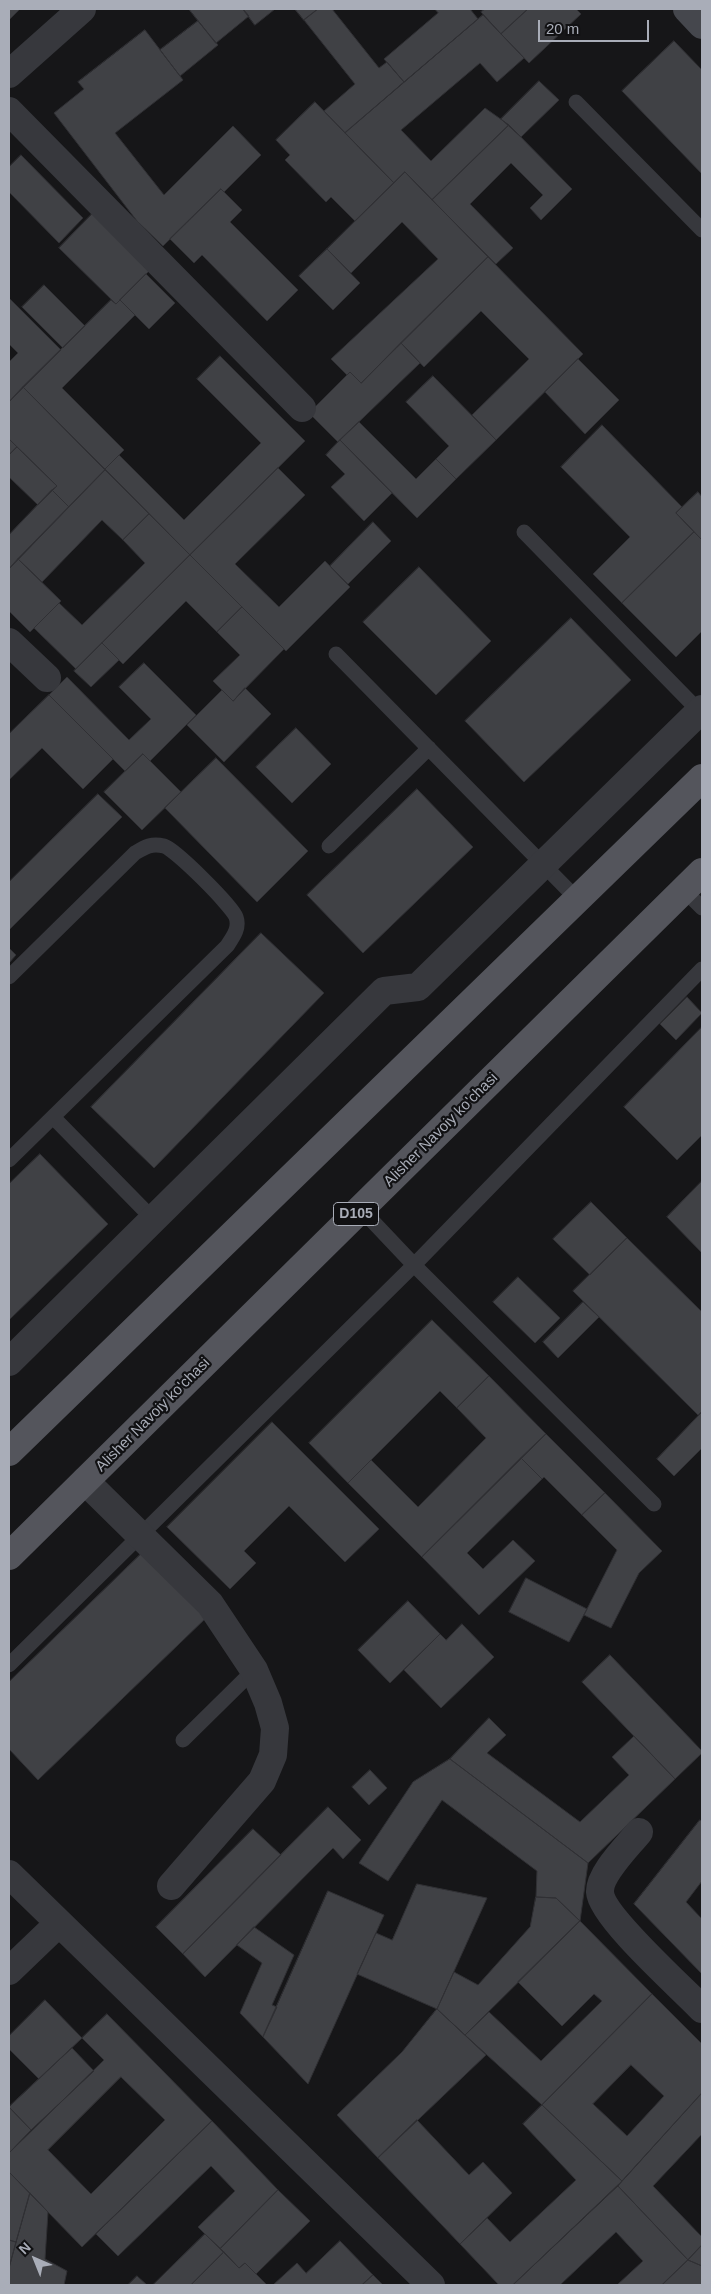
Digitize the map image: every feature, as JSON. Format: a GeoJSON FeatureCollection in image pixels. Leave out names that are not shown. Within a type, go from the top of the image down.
{"type":"FeatureCollection","features":[{"type":"Feature","properties":{"kind":"main road"},"geometry":{"type":"LineString","coordinates":[[9,1452],[702,778]]}},
{"type":"Feature","properties":{"kind":"main road","name":"Alisher Navoiy ko'chasi"},"geometry":{"type":"LineString","coordinates":[[9,1556],[361,1209],[696,890]]}},
{"type":"Feature","properties":{"kind":"street"},"geometry":{"type":"LineString","coordinates":[[9,74],[82,9]]}},
{"type":"Feature","properties":{"kind":"street"},"geometry":{"type":"LineString","coordinates":[[687,9],[702,25]]}},
{"type":"Feature","properties":{"kind":"street"},"geometry":{"type":"LineString","coordinates":[[9,111],[302,408]]}},
{"type":"Feature","properties":{"kind":"street"},"geometry":{"type":"LineString","coordinates":[[9,642],[48,678]]}},
{"type":"Feature","properties":{"kind":"street"},"geometry":{"type":"LineString","coordinates":[[9,1362],[384,991],[418,988],[701,711]]}},
{"type":"Feature","properties":{"kind":"street"},"geometry":{"type":"LineString","coordinates":[[85,1481],[210,1604],[254,1670],[268,1703],[275,1728],[273,1755],[262,1781],[170,1886]]}},
{"type":"Feature","properties":{"kind":"street"},"geometry":{"type":"LineString","coordinates":[[639,1832],[605,1875],[600,1892],[605,1906],[617,1923],[702,2009]]}},
{"type":"Feature","properties":{"kind":"street"},"geometry":{"type":"LineString","coordinates":[[9,1874],[431,2285]]}},
{"type":"Feature","properties":{"kind":"street"},"geometry":{"type":"LineString","coordinates":[[9,1971],[59,1923]]}},
{"type":"Feature","properties":{"kind":"lane"},"geometry":{"type":"LineString","coordinates":[[576,102],[702,230]]}},
{"type":"Feature","properties":{"kind":"lane"},"geometry":{"type":"LineString","coordinates":[[524,532],[701,711]]}},
{"type":"Feature","properties":{"kind":"lane"},"geometry":{"type":"LineString","coordinates":[[336,654],[577,899]]}},
{"type":"Feature","properties":{"kind":"lane"},"geometry":{"type":"LineString","coordinates":[[329,846],[429,748]]}},
{"type":"Feature","properties":{"kind":"lane"},"geometry":{"type":"LineString","coordinates":[[9,978],[135,853],[149,844],[165,846],[179,856],[227,904],[236,917],[236,932],[227,946],[9,1160]]}},
{"type":"Feature","properties":{"kind":"lane"},"geometry":{"type":"LineString","coordinates":[[9,1665],[414,1265],[702,969]]}},
{"type":"Feature","properties":{"kind":"lane"},"geometry":{"type":"LineString","coordinates":[[53,1117],[153,1219]]}},
{"type":"Feature","properties":{"kind":"lane"},"geometry":{"type":"LineString","coordinates":[[361,1209],[414,1265],[654,1504]]}},
{"type":"Feature","properties":{"kind":"lane"},"geometry":{"type":"LineString","coordinates":[[183,1740],[254,1670]]}},
{"type":"Feature","properties":{"kind":"building"},"geometry":{"type":"Polygon","coordinates":[[[9,9],[20,9],[9,20],[9,9]]]}},
{"type":"Feature","properties":{"kind":"building"},"geometry":{"type":"Polygon","coordinates":[[[189,9],[243,9],[249,16],[216,43],[189,9]]]}},
{"type":"Feature","properties":{"kind":"building"},"geometry":{"type":"Polygon","coordinates":[[[243,9],[275,9],[255,25],[243,9]]]}},
{"type":"Feature","properties":{"kind":"building"},"geometry":{"type":"Polygon","coordinates":[[[295,9],[318,9],[304,20],[295,9]]]}},
{"type":"Feature","properties":{"kind":"building"},"geometry":{"type":"Polygon","coordinates":[[[318,9],[332,9],[379,68],[387,62],[404,82],[345,133],[324,111],[355,84],[304,20],[318,9]]]}},
{"type":"Feature","properties":{"kind":"building"},"geometry":{"type":"Polygon","coordinates":[[[435,9],[470,9],[478,19],[404,82],[384,59],[438,13],[435,9]]]}},
{"type":"Feature","properties":{"kind":"building"},"geometry":{"type":"Polygon","coordinates":[[[485,9],[528,9],[501,34],[481,12],[485,9]]]}},
{"type":"Feature","properties":{"kind":"building"},"geometry":{"type":"Polygon","coordinates":[[[528,9],[576,9],[581,14],[529,63],[501,34],[528,9]]]}},
{"type":"Feature","properties":{"kind":"building"},"geometry":{"type":"Polygon","coordinates":[[[483,15],[524,58],[497,82],[480,63],[401,130],[431,161],[485,108],[509,125],[432,200],[405,172],[394,183],[345,133],[483,15]]]}},
{"type":"Feature","properties":{"kind":"building"},"geometry":{"type":"Polygon","coordinates":[[[198,21],[218,45],[180,76],[160,50],[198,21]]]}},
{"type":"Feature","properties":{"kind":"building"},"geometry":{"type":"Polygon","coordinates":[[[145,30],[183,80],[115,133],[164,195],[233,126],[261,155],[224,192],[221,189],[163,246],[137,221],[54,113],[84,89],[78,82],[145,30]]]}},
{"type":"Feature","properties":{"kind":"building"},"geometry":{"type":"Polygon","coordinates":[[[674,41],[702,70],[702,174],[622,91],[674,41]]]}},
{"type":"Feature","properties":{"kind":"building"},"geometry":{"type":"Polygon","coordinates":[[[539,81],[559,100],[521,137],[501,119],[539,81]]]}},
{"type":"Feature","properties":{"kind":"building"},"geometry":{"type":"Polygon","coordinates":[[[315,102],[394,183],[355,221],[331,197],[326,202],[285,160],[290,155],[276,140],[315,102]]]}},
{"type":"Feature","properties":{"kind":"building"},"geometry":{"type":"Polygon","coordinates":[[[509,125],[572,189],[541,220],[530,208],[543,195],[511,163],[470,204],[513,248],[496,264],[432,200],[509,125]]]}},
{"type":"Feature","properties":{"kind":"building"},"geometry":{"type":"Polygon","coordinates":[[[21,155],[83,218],[59,243],[9,192],[9,167],[21,155]]]}},
{"type":"Feature","properties":{"kind":"building"},"geometry":{"type":"Polygon","coordinates":[[[405,172],[488,257],[361,383],[350,372],[347,375],[331,359],[438,259],[402,222],[351,273],[327,249],[405,172]]]}},
{"type":"Feature","properties":{"kind":"building"},"geometry":{"type":"Polygon","coordinates":[[[221,189],[242,210],[230,222],[298,290],[267,321],[202,255],[194,263],[170,239],[221,189]]]}},
{"type":"Feature","properties":{"kind":"building"},"geometry":{"type":"Polygon","coordinates":[[[92,214],[149,271],[116,304],[59,248],[92,214]]]}},
{"type":"Feature","properties":{"kind":"building"},"geometry":{"type":"Polygon","coordinates":[[[327,249],[360,283],[333,310],[299,276],[327,249]]]}},
{"type":"Feature","properties":{"kind":"building"},"geometry":{"type":"Polygon","coordinates":[[[488,257],[583,354],[496,440],[472,415],[529,359],[481,311],[424,367],[401,343],[488,257]]]}},
{"type":"Feature","properties":{"kind":"building"},"geometry":{"type":"Polygon","coordinates":[[[146,274],[175,303],[149,329],[120,300],[146,274]]]}},
{"type":"Feature","properties":{"kind":"building"},"geometry":{"type":"Polygon","coordinates":[[[44,285],[85,326],[63,348],[22,307],[44,285]]]}},
{"type":"Feature","properties":{"kind":"building"},"geometry":{"type":"Polygon","coordinates":[[[9,298],[61,350],[9,402],[9,362],[18,353],[9,344],[9,298]]]}},
{"type":"Feature","properties":{"kind":"building"},"geometry":{"type":"Polygon","coordinates":[[[111,300],[116,304],[120,300],[135,315],[62,388],[124,450],[105,469],[23,387],[111,300]]]}},
{"type":"Feature","properties":{"kind":"building"},"geometry":{"type":"Polygon","coordinates":[[[401,343],[420,363],[338,442],[309,413],[350,372],[361,383],[401,343]]]}},
{"type":"Feature","properties":{"kind":"building"},"geometry":{"type":"Polygon","coordinates":[[[220,356],[305,441],[190,555],[105,469],[119,455],[184,520],[261,443],[197,379],[220,356]]]}},
{"type":"Feature","properties":{"kind":"building"},"geometry":{"type":"Polygon","coordinates":[[[578,359],[619,400],[585,434],[545,392],[578,359]]]}},
{"type":"Feature","properties":{"kind":"building"},"geometry":{"type":"Polygon","coordinates":[[[433,376],[496,440],[456,479],[436,459],[449,446],[406,402],[433,376]]]}},
{"type":"Feature","properties":{"kind":"building"},"geometry":{"type":"Polygon","coordinates":[[[23,387],[105,470],[69,507],[52,490],[57,486],[9,439],[9,402],[23,387]]]}},
{"type":"Feature","properties":{"kind":"building"},"geometry":{"type":"Polygon","coordinates":[[[359,422],[416,479],[436,459],[456,479],[417,518],[340,440],[359,422]]]}},
{"type":"Feature","properties":{"kind":"building"},"geometry":{"type":"Polygon","coordinates":[[[602,425],[682,507],[676,513],[694,532],[622,603],[593,574],[630,537],[561,467],[602,425]]]}},
{"type":"Feature","properties":{"kind":"building"},"geometry":{"type":"Polygon","coordinates":[[[9,439],[17,447],[9,455],[9,439]]]}},
{"type":"Feature","properties":{"kind":"building"},"geometry":{"type":"Polygon","coordinates":[[[340,440],[392,493],[364,521],[331,487],[345,474],[326,455],[340,440]]]}},
{"type":"Feature","properties":{"kind":"building"},"geometry":{"type":"Polygon","coordinates":[[[17,447],[57,486],[38,505],[9,477],[9,455],[17,447]]]}},
{"type":"Feature","properties":{"kind":"building"},"geometry":{"type":"Polygon","coordinates":[[[278,468],[305,495],[235,564],[279,607],[325,561],[350,587],[286,651],[190,555],[278,468]]]}},
{"type":"Feature","properties":{"kind":"building"},"geometry":{"type":"Polygon","coordinates":[[[105,470],[149,514],[123,540],[102,520],[42,582],[18,559],[105,470]]]}},
{"type":"Feature","properties":{"kind":"building"},"geometry":{"type":"Polygon","coordinates":[[[52,490],[69,507],[9,569],[9,535],[52,490]]]}},
{"type":"Feature","properties":{"kind":"building"},"geometry":{"type":"Polygon","coordinates":[[[698,492],[702,497],[702,540],[676,513],[698,492]]]}},
{"type":"Feature","properties":{"kind":"building"},"geometry":{"type":"Polygon","coordinates":[[[149,514],[190,555],[76,669],[34,628],[59,603],[82,625],[145,563],[123,540],[149,514]]]}},
{"type":"Feature","properties":{"kind":"building"},"geometry":{"type":"Polygon","coordinates":[[[373,522],[391,541],[348,584],[330,566],[373,522]]]}},
{"type":"Feature","properties":{"kind":"building"},"geometry":{"type":"Polygon","coordinates":[[[694,532],[702,540],[702,631],[676,657],[622,603],[694,532]]]}},
{"type":"Feature","properties":{"kind":"building"},"geometry":{"type":"Polygon","coordinates":[[[190,555],[242,607],[217,632],[186,601],[123,664],[102,643],[190,555]]]}},
{"type":"Feature","properties":{"kind":"building"},"geometry":{"type":"Polygon","coordinates":[[[18,559],[61,601],[30,632],[9,611],[9,569],[18,559]]]}},
{"type":"Feature","properties":{"kind":"building"},"geometry":{"type":"Polygon","coordinates":[[[419,567],[491,641],[436,695],[363,622],[419,567]]]}},
{"type":"Feature","properties":{"kind":"building"},"geometry":{"type":"Polygon","coordinates":[[[242,607],[284,649],[233,701],[213,681],[240,655],[217,632],[242,607]]]}},
{"type":"Feature","properties":{"kind":"building"},"geometry":{"type":"Polygon","coordinates":[[[571,618],[631,680],[524,782],[465,721],[571,618]]]}},
{"type":"Feature","properties":{"kind":"building"},"geometry":{"type":"Polygon","coordinates":[[[102,643],[119,660],[91,687],[74,671],[102,643]]]}},
{"type":"Feature","properties":{"kind":"building"},"geometry":{"type":"Polygon","coordinates":[[[144,663],[196,715],[150,761],[143,754],[125,771],[49,695],[67,677],[129,740],[151,719],[119,687],[144,663]]]}},
{"type":"Feature","properties":{"kind":"building"},"geometry":{"type":"Polygon","coordinates":[[[245,688],[271,714],[224,762],[187,725],[222,690],[233,701],[245,688]]]}},
{"type":"Feature","properties":{"kind":"building"},"geometry":{"type":"Polygon","coordinates":[[[49,695],[113,759],[83,789],[42,748],[9,780],[9,734],[49,695]]]}},
{"type":"Feature","properties":{"kind":"building"},"geometry":{"type":"Polygon","coordinates":[[[296,728],[331,764],[292,803],[256,767],[296,728]]]}},
{"type":"Feature","properties":{"kind":"building"},"geometry":{"type":"Polygon","coordinates":[[[143,754],[181,792],[142,830],[104,792],[143,754]]]}},
{"type":"Feature","properties":{"kind":"building"},"geometry":{"type":"Polygon","coordinates":[[[216,758],[308,851],[257,902],[165,808],[216,758]]]}},
{"type":"Feature","properties":{"kind":"building"},"geometry":{"type":"Polygon","coordinates":[[[417,789],[473,847],[363,953],[307,895],[417,789]]]}},
{"type":"Feature","properties":{"kind":"building"},"geometry":{"type":"Polygon","coordinates":[[[98,794],[122,817],[9,930],[9,882],[98,794]]]}},
{"type":"Feature","properties":{"kind":"building"},"geometry":{"type":"Polygon","coordinates":[[[261,933],[324,993],[154,1168],[91,1107],[261,933]]]}},
{"type":"Feature","properties":{"kind":"building"},"geometry":{"type":"Polygon","coordinates":[[[9,948],[16,955],[9,963],[9,948]]]}},
{"type":"Feature","properties":{"kind":"building"},"geometry":{"type":"Polygon","coordinates":[[[687,997],[702,1013],[676,1040],[660,1024],[687,997]]]}},
{"type":"Feature","properties":{"kind":"building"},"geometry":{"type":"Polygon","coordinates":[[[702,1027],[702,1135],[677,1160],[624,1107],[702,1027]]]}},
{"type":"Feature","properties":{"kind":"building"},"geometry":{"type":"Polygon","coordinates":[[[40,1154],[108,1224],[9,1320],[9,1184],[40,1154]]]}},
{"type":"Feature","properties":{"kind":"building"},"geometry":{"type":"Polygon","coordinates":[[[702,1181],[702,1253],[667,1217],[702,1181]]]}},
{"type":"Feature","properties":{"kind":"building"},"geometry":{"type":"Polygon","coordinates":[[[591,1202],[627,1238],[590,1275],[553,1239],[591,1202]]]}},
{"type":"Feature","properties":{"kind":"building"},"geometry":{"type":"Polygon","coordinates":[[[627,1238],[702,1312],[702,1411],[698,1415],[573,1291],[627,1238]]]}},
{"type":"Feature","properties":{"kind":"building"},"geometry":{"type":"Polygon","coordinates":[[[518,1277],[560,1318],[535,1343],[493,1302],[518,1277]]]}},
{"type":"Feature","properties":{"kind":"building"},"geometry":{"type":"Polygon","coordinates":[[[583,1302],[599,1317],[558,1358],[543,1342],[583,1302]]]}},
{"type":"Feature","properties":{"kind":"building"},"geometry":{"type":"Polygon","coordinates":[[[432,1320],[489,1376],[457,1408],[440,1391],[348,1483],[309,1443],[432,1320]]]}},
{"type":"Feature","properties":{"kind":"building"},"geometry":{"type":"Polygon","coordinates":[[[489,1376],[546,1434],[422,1557],[348,1483],[371,1460],[418,1507],[486,1438],[457,1408],[489,1376]]]}},
{"type":"Feature","properties":{"kind":"building"},"geometry":{"type":"Polygon","coordinates":[[[702,1412],[702,1448],[674,1476],[657,1459],[702,1412]]]}},
{"type":"Feature","properties":{"kind":"building"},"geometry":{"type":"Polygon","coordinates":[[[272,1422],[379,1529],[345,1562],[289,1506],[244,1551],[256,1563],[230,1589],[167,1527],[272,1422]]]}},
{"type":"Feature","properties":{"kind":"building"},"geometry":{"type":"Polygon","coordinates":[[[546,1434],[605,1493],[582,1515],[544,1477],[542,1479],[521,1458],[546,1434]]]}},
{"type":"Feature","properties":{"kind":"building"},"geometry":{"type":"Polygon","coordinates":[[[521,1458],[542,1479],[467,1553],[483,1569],[513,1540],[535,1561],[479,1615],[422,1557],[521,1458]]]}},
{"type":"Feature","properties":{"kind":"building"},"geometry":{"type":"Polygon","coordinates":[[[605,1493],[662,1551],[639,1573],[611,1628],[584,1615],[617,1550],[582,1515],[605,1493]]]}},
{"type":"Feature","properties":{"kind":"building"},"geometry":{"type":"Polygon","coordinates":[[[143,1552],[207,1617],[38,1780],[9,1749],[9,1682],[143,1552]]]}},
{"type":"Feature","properties":{"kind":"building"},"geometry":{"type":"Polygon","coordinates":[[[526,1578],[587,1609],[569,1642],[509,1612],[526,1578]]]}},
{"type":"Feature","properties":{"kind":"building"},"geometry":{"type":"Polygon","coordinates":[[[408,1601],[440,1634],[390,1683],[358,1650],[408,1601]]]}},
{"type":"Feature","properties":{"kind":"building"},"geometry":{"type":"Polygon","coordinates":[[[462,1624],[494,1657],[441,1708],[404,1670],[440,1634],[446,1640],[462,1624]]]}},
{"type":"Feature","properties":{"kind":"building"},"geometry":{"type":"Polygon","coordinates":[[[610,1655],[702,1751],[675,1779],[582,1682],[610,1655]]]}},
{"type":"Feature","properties":{"kind":"building"},"geometry":{"type":"Polygon","coordinates":[[[489,1718],[506,1735],[487,1753],[580,1822],[629,1775],[612,1757],[634,1736],[675,1779],[588,1863],[450,1759],[489,1718]]]}},
{"type":"Feature","properties":{"kind":"building"},"geometry":{"type":"Polygon","coordinates":[[[450,1759],[588,1863],[580,1921],[556,1898],[536,1897],[537,1871],[442,1800],[388,1881],[359,1863],[413,1782],[450,1759]]]}},
{"type":"Feature","properties":{"kind":"building"},"geometry":{"type":"Polygon","coordinates":[[[370,1770],[387,1788],[369,1805],[352,1787],[370,1770]]]}},
{"type":"Feature","properties":{"kind":"building"},"geometry":{"type":"Polygon","coordinates":[[[328,1807],[361,1840],[343,1859],[333,1848],[205,1977],[183,1954],[328,1807]]]}},
{"type":"Feature","properties":{"kind":"building"},"geometry":{"type":"Polygon","coordinates":[[[700,1820],[702,1822],[702,1881],[686,1902],[702,1919],[702,1974],[634,1904],[700,1820]]]}},
{"type":"Feature","properties":{"kind":"building"},"geometry":{"type":"Polygon","coordinates":[[[253,1829],[281,1855],[183,1954],[156,1927],[253,1829]]]}},
{"type":"Feature","properties":{"kind":"building"},"geometry":{"type":"Polygon","coordinates":[[[417,1884],[487,1898],[437,2009],[357,1974],[376,1933],[392,1940],[417,1884]]]}},
{"type":"Feature","properties":{"kind":"building"},"geometry":{"type":"Polygon","coordinates":[[[328,1891],[384,1915],[308,2084],[263,2037],[328,1891]]]}},
{"type":"Feature","properties":{"kind":"building"},"geometry":{"type":"Polygon","coordinates":[[[536,1897],[556,1898],[580,1921],[465,2035],[437,2009],[454,1972],[478,1985],[530,1927],[536,1897]]]}},
{"type":"Feature","properties":{"kind":"building"},"geometry":{"type":"Polygon","coordinates":[[[580,1921],[652,1994],[542,2105],[465,2035],[489,2012],[541,2061],[602,2001],[594,1994],[562,2026],[518,1982],[580,1921]]]}},
{"type":"Feature","properties":{"kind":"building"},"geometry":{"type":"Polygon","coordinates":[[[254,1927],[294,1955],[272,2005],[277,2007],[263,2037],[240,2013],[262,1963],[237,1945],[254,1927]]]}},
{"type":"Feature","properties":{"kind":"building"},"geometry":{"type":"Polygon","coordinates":[[[652,1994],[702,2044],[702,2093],[622,2181],[542,2105],[652,1994]],[[631,2065],[593,2104],[627,2136],[664,2096],[631,2065]]]}},
{"type":"Feature","properties":{"kind":"building"},"geometry":{"type":"Polygon","coordinates":[[[45,2000],[82,2038],[39,2079],[9,2049],[9,2036],[45,2000]]]}},
{"type":"Feature","properties":{"kind":"building"},"geometry":{"type":"Polygon","coordinates":[[[437,2009],[486,2055],[378,2158],[337,2115],[402,2052],[437,2009]]]}},
{"type":"Feature","properties":{"kind":"building"},"geometry":{"type":"Polygon","coordinates":[[[107,2014],[212,2121],[82,2247],[9,2172],[9,2153],[104,2060],[82,2038],[107,2014]],[[121,2077],[48,2150],[91,2194],[165,2120],[121,2077]]]}},
{"type":"Feature","properties":{"kind":"building"},"geometry":{"type":"Polygon","coordinates":[[[72,2048],[94,2071],[31,2130],[9,2107],[72,2048]]]}},
{"type":"Feature","properties":{"kind":"building"},"geometry":{"type":"Polygon","coordinates":[[[702,2093],[702,2134],[653,2186],[702,2237],[702,2245],[688,2260],[618,2186],[702,2093]]]}},
{"type":"Feature","properties":{"kind":"building"},"geometry":{"type":"Polygon","coordinates":[[[542,2105],[622,2181],[513,2285],[499,2285],[460,2244],[487,2218],[510,2242],[576,2180],[523,2124],[542,2105]]]}},
{"type":"Feature","properties":{"kind":"building"},"geometry":{"type":"Polygon","coordinates":[[[9,2107],[31,2130],[9,2153],[9,2107]]]}},
{"type":"Feature","properties":{"kind":"building"},"geometry":{"type":"Polygon","coordinates":[[[417,2120],[469,2175],[483,2162],[512,2193],[460,2244],[378,2158],[417,2120]]]}},
{"type":"Feature","properties":{"kind":"building"},"geometry":{"type":"Polygon","coordinates":[[[212,2121],[278,2190],[220,2249],[198,2227],[235,2191],[211,2166],[118,2256],[96,2234],[212,2121]]]}},
{"type":"Feature","properties":{"kind":"building"},"geometry":{"type":"Polygon","coordinates":[[[9,2172],[30,2193],[16,2242],[9,2240],[9,2172]]]}},
{"type":"Feature","properties":{"kind":"building"},"geometry":{"type":"Polygon","coordinates":[[[618,2186],[688,2260],[662,2285],[617,2285],[643,2261],[616,2232],[560,2285],[513,2285],[618,2186]]]}},
{"type":"Feature","properties":{"kind":"building"},"geometry":{"type":"Polygon","coordinates":[[[278,2190],[310,2221],[256,2274],[245,2263],[239,2268],[220,2249],[278,2190]]]}},
{"type":"Feature","properties":{"kind":"building"},"geometry":{"type":"Polygon","coordinates":[[[30,2193],[48,2212],[45,2259],[67,2271],[64,2285],[9,2285],[9,2268],[30,2193]]]}},
{"type":"Feature","properties":{"kind":"building"},"geometry":{"type":"Polygon","coordinates":[[[205,2234],[224,2252],[191,2285],[153,2285],[205,2234]]]}},
{"type":"Feature","properties":{"kind":"building"},"geometry":{"type":"Polygon","coordinates":[[[9,2240],[16,2242],[9,2268],[9,2240]]]}},
{"type":"Feature","properties":{"kind":"building"},"geometry":{"type":"Polygon","coordinates":[[[340,2241],[373,2275],[362,2285],[273,2285],[297,2263],[306,2273],[340,2241]]]}},
{"type":"Feature","properties":{"kind":"building"},"geometry":{"type":"Polygon","coordinates":[[[702,2245],[702,2266],[688,2260],[702,2245]]]}},
{"type":"Feature","properties":{"kind":"building"},"geometry":{"type":"Polygon","coordinates":[[[224,2252],[239,2268],[245,2263],[267,2285],[191,2285],[224,2252]]]}},
{"type":"Feature","properties":{"kind":"building"},"geometry":{"type":"Polygon","coordinates":[[[688,2260],[702,2266],[702,2285],[662,2285],[688,2260]]]}},
{"type":"Feature","properties":{"kind":"building"},"geometry":{"type":"Polygon","coordinates":[[[373,2275],[383,2285],[362,2285],[373,2275]]]}},
{"type":"Feature","properties":{"kind":"building"},"geometry":{"type":"Polygon","coordinates":[[[137,2276],[147,2285],[128,2285],[137,2276]]]}}]}
